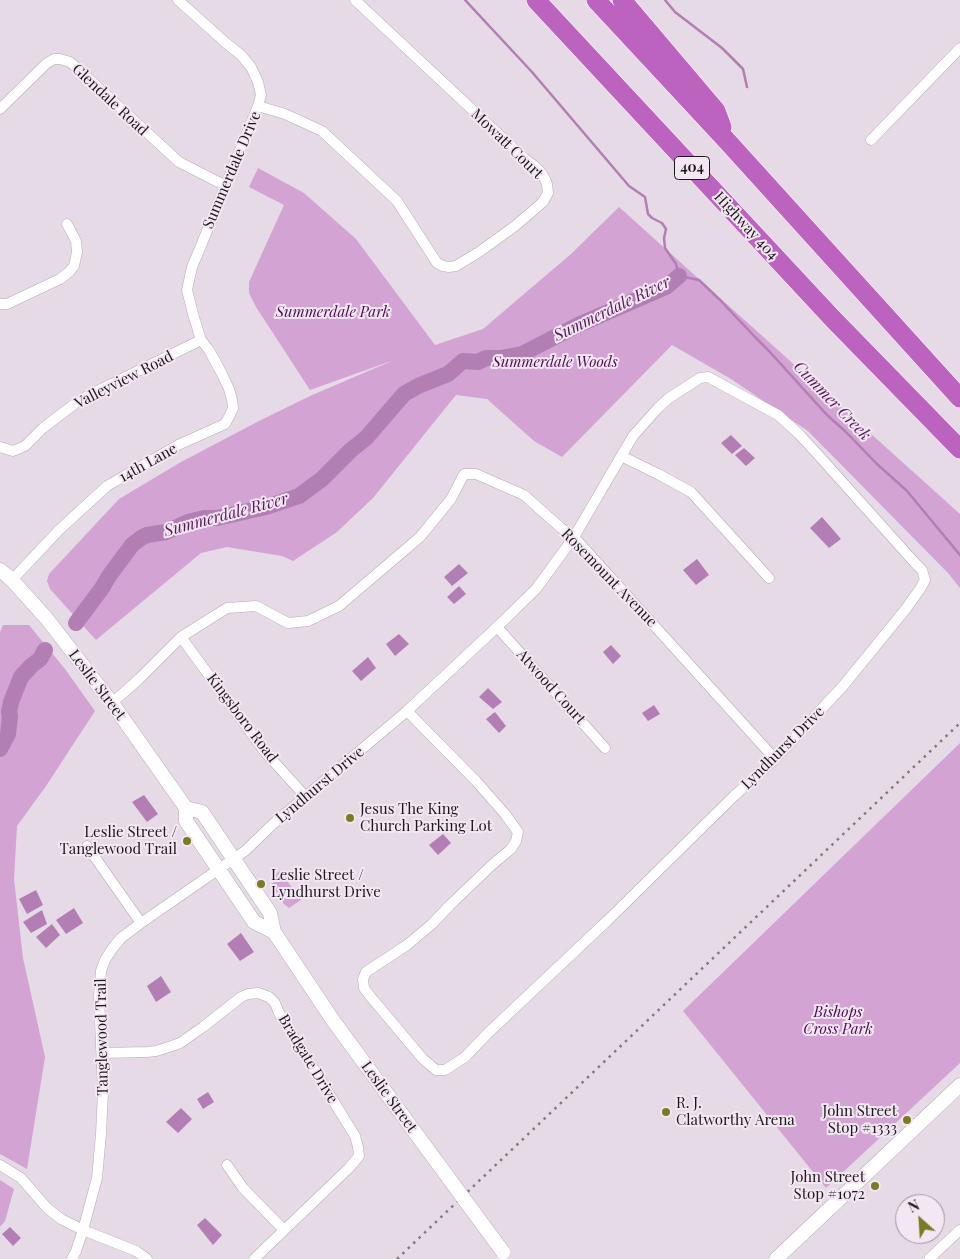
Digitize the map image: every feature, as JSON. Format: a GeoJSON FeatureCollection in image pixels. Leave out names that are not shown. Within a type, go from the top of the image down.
{"type":"FeatureCollection","features":[{"type":"Feature","properties":{"kind":"highway","name":"Highway 404"},"geometry":{"type":"LineString","coordinates":[[536,0],[833,319],[960,448]]}},
{"type":"Feature","properties":{"kind":"highway"},"geometry":{"type":"LineString","coordinates":[[596,0],[728,142],[960,398]]}},
{"type":"Feature","properties":{"kind":"highway"},"geometry":{"type":"LineString","coordinates":[[622,0],[716,111],[728,142]]}},
{"type":"Feature","properties":{"kind":"main road","name":"Leslie Street"},"geometry":{"type":"LineString","coordinates":[[0,570],[12,580],[47,619],[112,703],[186,808],[186,821],[254,922],[274,932]]}},
{"type":"Feature","properties":{"kind":"main road","name":"Leslie Street"},"geometry":{"type":"LineString","coordinates":[[186,808],[202,812],[232,860],[270,913],[274,932],[332,1019],[505,1256]]}},
{"type":"Feature","properties":{"kind":"main road"},"geometry":{"type":"LineString","coordinates":[[776,1259],[960,1085]]}},
{"type":"Feature","properties":{"kind":"street","name":"Summerdale Drive"},"geometry":{"type":"LineString","coordinates":[[178,0],[241,55],[251,67],[258,82],[261,95],[192,267],[187,290],[201,340]]}},
{"type":"Feature","properties":{"kind":"street","name":"Mowatt Court"},"geometry":{"type":"LineString","coordinates":[[258,106],[285,114],[322,131],[397,201],[436,263],[442,266],[456,266],[479,252],[515,226],[543,202],[548,193],[543,175],[355,0]]}},
{"type":"Feature","properties":{"kind":"street"},"geometry":{"type":"LineString","coordinates":[[871,140],[960,48]]}},
{"type":"Feature","properties":{"kind":"street","name":"Glendale Road"},"geometry":{"type":"LineString","coordinates":[[0,109],[54,59],[70,62],[179,162],[226,186]]}},
{"type":"Feature","properties":{"kind":"street"},"geometry":{"type":"LineString","coordinates":[[0,304],[14,301],[60,279],[69,272],[74,266],[76,241],[67,224]]}},
{"type":"Feature","properties":{"kind":"street","name":"Valleyview Road"},"geometry":{"type":"LineString","coordinates":[[0,447],[13,451],[25,446],[43,428],[77,402],[201,340]]}},
{"type":"Feature","properties":{"kind":"street","name":"14th Lane"},"geometry":{"type":"LineString","coordinates":[[12,580],[58,531],[107,486],[178,445],[225,424],[233,408],[232,400],[222,374],[209,350],[201,340]]}},
{"type":"Feature","properties":{"kind":"street","name":"Lyndhurst Drive"},"geometry":{"type":"LineString","coordinates":[[218,869],[245,851],[407,711],[536,589],[574,537],[633,436],[669,398],[700,378],[708,377],[778,415],[799,434],[922,570],[925,580],[905,610],[843,686],[775,759],[734,796],[465,1057],[445,1070],[436,1070],[423,1059],[364,988],[363,979],[366,972],[407,945],[432,924],[493,864],[511,849],[516,841],[518,832],[476,781],[407,711]]}},
{"type":"Feature","properties":{"kind":"street"},"geometry":{"type":"LineString","coordinates":[[621,456],[691,492],[770,578]]}},
{"type":"Feature","properties":{"kind":"street","name":"Rosemount Avenue"},"geometry":{"type":"LineString","coordinates":[[112,703],[181,637],[227,608],[256,606],[288,623],[308,621],[339,606],[420,537],[451,499],[464,474],[476,474],[524,495],[574,537],[775,759]]}},
{"type":"Feature","properties":{"kind":"street","name":"Atwood Court"},"geometry":{"type":"LineString","coordinates":[[497,627],[605,748]]}},
{"type":"Feature","properties":{"kind":"street","name":"Kingsboro Road"},"geometry":{"type":"LineString","coordinates":[[181,637],[266,752],[306,797]]}},
{"type":"Feature","properties":{"kind":"street"},"geometry":{"type":"LineString","coordinates":[[87,846],[141,923]]}},
{"type":"Feature","properties":{"kind":"street","name":"Tanglewood Trail"},"geometry":{"type":"LineString","coordinates":[[83,1230],[97,1178],[99,1160],[103,1092],[98,996],[101,971],[105,960],[121,938],[218,869]]}},
{"type":"Feature","properties":{"kind":"street","name":"Bradgate Drive"},"geometry":{"type":"LineString","coordinates":[[102,1053],[156,1051],[180,1043],[248,994],[258,993],[269,997],[275,1003],[355,1136],[359,1156],[350,1168],[254,1259]]}},
{"type":"Feature","properties":{"kind":"street"},"geometry":{"type":"LineString","coordinates":[[0,1165],[20,1178],[47,1208],[61,1219],[136,1251],[147,1259]]}},
{"type":"Feature","properties":{"kind":"street"},"geometry":{"type":"LineString","coordinates":[[227,1165],[243,1188],[284,1230]]}},
{"type":"Feature","properties":{"kind":"street"},"geometry":{"type":"LineString","coordinates":[[72,1259],[83,1230]]}},
{"type":"Feature","properties":{"kind":"street"},"geometry":{"type":"LineString","coordinates":[[929,1259],[960,1230]]}},
{"type":"Feature","properties":{"kind":"green space","name":"Summerdale Woods"},"geometry":{"type":"Polygon","coordinates":[[[258,168],[304,193],[356,239],[435,345],[483,329],[571,254],[619,207],[960,514],[960,588],[948,573],[808,431],[731,379],[672,345],[562,457],[534,441],[487,399],[456,395],[373,498],[337,532],[293,561],[282,556],[227,547],[201,553],[96,640],[50,589],[47,581],[49,574],[119,499],[181,462],[259,421],[310,396],[394,360],[310,390],[256,307],[249,293],[249,282],[284,205],[249,187],[258,168]]]}},
{"type":"Feature","properties":{"kind":"green space"},"geometry":{"type":"Polygon","coordinates":[[[3,625],[29,625],[65,669],[95,711],[46,786],[17,826],[14,879],[23,958],[45,1057],[27,1169],[0,1154],[0,632],[3,625]]]}},
{"type":"Feature","properties":{"kind":"green space","name":"Bishops Cross Park"},"geometry":{"type":"Polygon","coordinates":[[[960,743],[960,1063],[826,1188],[683,1011],[960,743]]]}},
{"type":"Feature","properties":{"kind":"green space"},"geometry":{"type":"Polygon","coordinates":[[[280,871],[301,900],[289,908],[284,904],[271,884],[276,881],[273,876],[280,871]]]}},
{"type":"Feature","properties":{"kind":"green space"},"geometry":{"type":"Polygon","coordinates":[[[0,1180],[14,1189],[5,1221],[0,1227],[0,1180]]]}},
{"type":"Feature","properties":{"kind":"shaded area"},"geometry":{"type":"Polygon","coordinates":[[[731,435],[742,446],[732,454],[721,443],[731,435]]]}},
{"type":"Feature","properties":{"kind":"shaded area"},"geometry":{"type":"Polygon","coordinates":[[[744,448],[755,458],[746,466],[735,455],[744,448]]]}},
{"type":"Feature","properties":{"kind":"shaded area"},"geometry":{"type":"Polygon","coordinates":[[[822,517],[841,539],[829,548],[810,528],[822,517]]]}},
{"type":"Feature","properties":{"kind":"shaded area"},"geometry":{"type":"Polygon","coordinates":[[[697,559],[709,575],[696,585],[683,570],[697,559]]]}},
{"type":"Feature","properties":{"kind":"shaded area"},"geometry":{"type":"Polygon","coordinates":[[[459,564],[468,573],[452,586],[444,577],[459,564]]]}},
{"type":"Feature","properties":{"kind":"shaded area"},"geometry":{"type":"Polygon","coordinates":[[[459,586],[466,594],[454,604],[447,597],[459,586]]]}},
{"type":"Feature","properties":{"kind":"shaded area"},"geometry":{"type":"Polygon","coordinates":[[[399,634],[409,644],[395,656],[386,644],[399,634]]]}},
{"type":"Feature","properties":{"kind":"shaded area"},"geometry":{"type":"Polygon","coordinates":[[[611,645],[621,656],[613,664],[603,652],[611,645]]]}},
{"type":"Feature","properties":{"kind":"shaded area"},"geometry":{"type":"Polygon","coordinates":[[[368,657],[376,668],[361,681],[352,671],[368,657]]]}},
{"type":"Feature","properties":{"kind":"shaded area"},"geometry":{"type":"Polygon","coordinates":[[[488,688],[502,702],[493,709],[479,697],[488,688]]]}},
{"type":"Feature","properties":{"kind":"shaded area"},"geometry":{"type":"Polygon","coordinates":[[[654,705],[660,714],[648,721],[642,713],[654,705]]]}},
{"type":"Feature","properties":{"kind":"shaded area"},"geometry":{"type":"Polygon","coordinates":[[[495,712],[506,726],[499,733],[486,719],[495,712]]]}},
{"type":"Feature","properties":{"kind":"shaded area"},"geometry":{"type":"Polygon","coordinates":[[[144,795],[158,814],[147,822],[132,802],[144,795]]]}},
{"type":"Feature","properties":{"kind":"shaded area"},"geometry":{"type":"Polygon","coordinates":[[[443,834],[451,843],[438,855],[429,845],[443,834]]]}},
{"type":"Feature","properties":{"kind":"shaded area"},"geometry":{"type":"Polygon","coordinates":[[[36,890],[43,905],[27,914],[19,899],[36,890]]]}},
{"type":"Feature","properties":{"kind":"shaded area"},"geometry":{"type":"Polygon","coordinates":[[[74,908],[83,923],[66,934],[56,920],[74,908]]]}},
{"type":"Feature","properties":{"kind":"shaded area"},"geometry":{"type":"Polygon","coordinates":[[[42,910],[47,924],[31,933],[23,922],[42,910]]]}},
{"type":"Feature","properties":{"kind":"shaded area"},"geometry":{"type":"Polygon","coordinates":[[[52,924],[60,935],[46,948],[36,937],[52,924]]]}},
{"type":"Feature","properties":{"kind":"shaded area"},"geometry":{"type":"Polygon","coordinates":[[[241,933],[254,952],[240,961],[227,944],[241,933]]]}},
{"type":"Feature","properties":{"kind":"shaded area"},"geometry":{"type":"Polygon","coordinates":[[[161,976],[171,992],[156,1002],[147,986],[161,976]]]}},
{"type":"Feature","properties":{"kind":"shaded area"},"geometry":{"type":"Polygon","coordinates":[[[208,1092],[214,1102],[203,1109],[197,1099],[208,1092]]]}},
{"type":"Feature","properties":{"kind":"shaded area"},"geometry":{"type":"Polygon","coordinates":[[[181,1108],[192,1119],[178,1133],[166,1122],[181,1108]]]}},
{"type":"Feature","properties":{"kind":"shaded area"},"geometry":{"type":"Polygon","coordinates":[[[205,1218],[222,1235],[213,1245],[197,1225],[205,1218]]]}},
{"type":"Feature","properties":{"kind":"shaded area"},"geometry":{"type":"Polygon","coordinates":[[[10,1227],[21,1238],[13,1246],[2,1234],[10,1227]]]}},
{"type":"Feature","properties":{"kind":"waterway","name":"Cummer Creek"},"geometry":{"type":"LineString","coordinates":[[465,0],[532,72],[629,186],[645,197],[648,214],[662,223],[666,229],[664,238],[665,248],[676,264],[679,276],[699,280],[720,300],[827,415],[907,491],[960,555]]}},
{"type":"Feature","properties":{"kind":"waterway"},"geometry":{"type":"LineString","coordinates":[[665,0],[675,12],[722,48],[743,69],[747,87]]}},
{"type":"Feature","properties":{"kind":"waterway","name":"Summerdale River"},"geometry":{"type":"LineString","coordinates":[[76,623],[132,545],[141,538],[147,535],[166,532],[188,522],[204,518],[217,518],[266,507],[299,496],[322,479],[366,438],[404,394],[448,374],[463,361],[478,362],[486,358],[501,358],[522,354],[578,325],[666,287],[679,276]]}},
{"type":"Feature","properties":{"kind":"waterway","name":"Summerdale River"},"geometry":{"type":"LineString","coordinates":[[0,749],[8,734],[11,702],[21,677],[40,659],[45,650]]}},
{"type":"Feature","properties":{"kind":"railway"},"geometry":{"type":"LineString","coordinates":[[397,1259],[960,723]]}},
{"type":"Feature","properties":{"kind":"place","name":"Jesus The King Church Parking Lot"},"geometry":{"type":"Point","coordinates":[350,818]}},
{"type":"Feature","properties":{"kind":"place","name":"Leslie Street / Tanglewood Trail"},"geometry":{"type":"Point","coordinates":[187,841]}},
{"type":"Feature","properties":{"kind":"place","name":"Leslie Street / Lyndhurst Drive"},"geometry":{"type":"Point","coordinates":[261,884]}},
{"type":"Feature","properties":{"kind":"place","name":"R. J. Clatworthy Arena"},"geometry":{"type":"Point","coordinates":[666,1112]}},
{"type":"Feature","properties":{"kind":"place","name":"John Street Stop #1333"},"geometry":{"type":"Point","coordinates":[907,1120]}},
{"type":"Feature","properties":{"kind":"place","name":"John Street Stop #1072"},"geometry":{"type":"Point","coordinates":[875,1186]}},
{"type":"Feature","properties":{"kind":"park label","name":"Summerdale Park"},"geometry":{"type":"Point","coordinates":[333,312]}}]}
